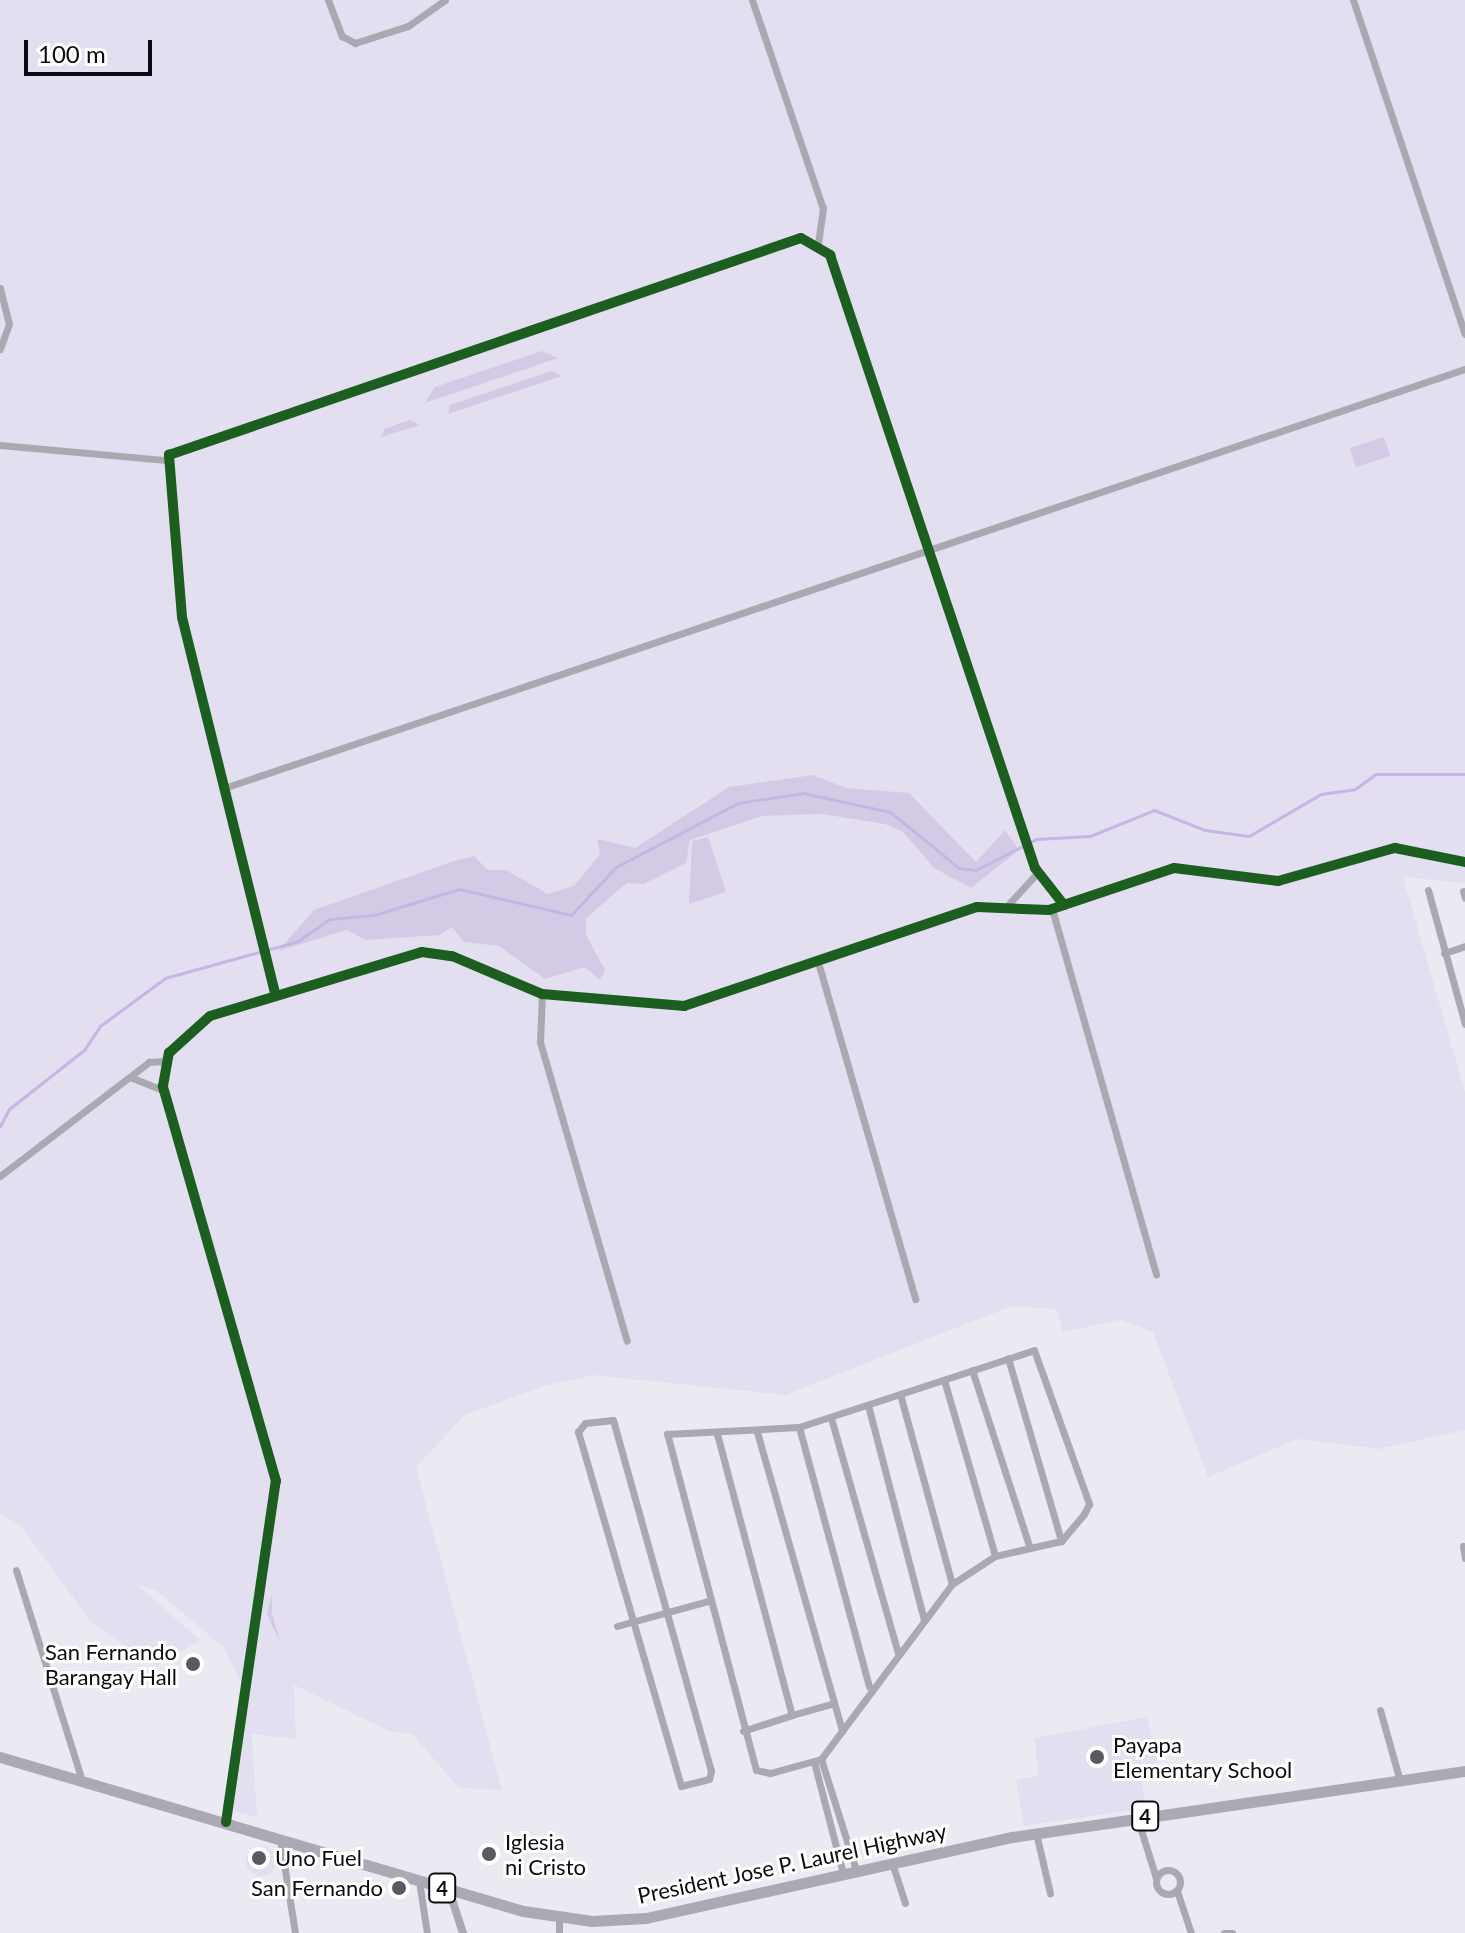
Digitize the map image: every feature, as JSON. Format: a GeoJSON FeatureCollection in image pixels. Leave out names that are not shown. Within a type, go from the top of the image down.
{"type":"FeatureCollection","features":[{"type":"Feature","properties":{"kind":"highway","name":"President Jose P. Laurel Highway"},"geometry":{"type":"LineString","coordinates":[[0,1757],[81,1778],[449,1890],[559,1919],[646,1918],[891,1861],[1036,1833],[1465,1771]]}},
{"type":"Feature","properties":{"kind":"street"},"geometry":{"type":"LineString","coordinates":[[328,0],[342,36],[355,43],[397,32],[445,0]]}},
{"type":"Feature","properties":{"kind":"street"},"geometry":{"type":"LineString","coordinates":[[752,0],[823,208],[818,242]]}},
{"type":"Feature","properties":{"kind":"street"},"geometry":{"type":"LineString","coordinates":[[1353,0],[1465,334]]}},
{"type":"Feature","properties":{"kind":"street"},"geometry":{"type":"LineString","coordinates":[[0,445],[166,460],[180,447],[783,244],[818,242]]}},
{"type":"Feature","properties":{"kind":"street"},"geometry":{"type":"LineString","coordinates":[[818,242],[830,255],[1037,873],[1064,905]]}},
{"type":"Feature","properties":{"kind":"street"},"geometry":{"type":"LineString","coordinates":[[0,288],[9,324],[0,349]]}},
{"type":"Feature","properties":{"kind":"street"},"geometry":{"type":"LineString","coordinates":[[224,788],[1465,369]]}},
{"type":"Feature","properties":{"kind":"street"},"geometry":{"type":"LineString","coordinates":[[166,460],[182,617],[275,993]]}},
{"type":"Feature","properties":{"kind":"street"},"geometry":{"type":"LineString","coordinates":[[226,1822],[276,1478],[164,1091],[165,1061],[215,1013],[275,993],[428,952],[542,994],[682,1007],[977,907],[1052,909],[1179,867],[1278,881],[1392,849],[1465,862]]}},
{"type":"Feature","properties":{"kind":"street"},"geometry":{"type":"LineString","coordinates":[[1006,907],[1037,873]]}},
{"type":"Feature","properties":{"kind":"street"},"geometry":{"type":"LineString","coordinates":[[1428,890],[1465,1022]]}},
{"type":"Feature","properties":{"kind":"street"},"geometry":{"type":"LineString","coordinates":[[1052,909],[1156,1275]]}},
{"type":"Feature","properties":{"kind":"street"},"geometry":{"type":"LineString","coordinates":[[1444,953],[1465,946]]}},
{"type":"Feature","properties":{"kind":"street"},"geometry":{"type":"LineString","coordinates":[[818,962],[915,1299]]}},
{"type":"Feature","properties":{"kind":"street"},"geometry":{"type":"LineString","coordinates":[[1454,987],[1465,984]]}},
{"type":"Feature","properties":{"kind":"street"},"geometry":{"type":"LineString","coordinates":[[542,994],[540,1042],[627,1341]]}},
{"type":"Feature","properties":{"kind":"street"},"geometry":{"type":"LineString","coordinates":[[0,1176],[152,1060],[165,1061]]}},
{"type":"Feature","properties":{"kind":"street"},"geometry":{"type":"LineString","coordinates":[[130,1077],[164,1091]]}},
{"type":"Feature","properties":{"kind":"street"},"geometry":{"type":"LineString","coordinates":[[1041,1354],[1089,1504],[1061,1541],[995,1556],[952,1584],[869,1687],[842,1731],[818,1761],[763,1773],[743,1731],[667,1438],[672,1430],[717,1434],[799,1427],[1008,1358],[1041,1354]]}},
{"type":"Feature","properties":{"kind":"street"},"geometry":{"type":"LineString","coordinates":[[1008,1358],[1061,1541]]}},
{"type":"Feature","properties":{"kind":"street"},"geometry":{"type":"LineString","coordinates":[[972,1370],[1030,1548]]}},
{"type":"Feature","properties":{"kind":"street"},"geometry":{"type":"LineString","coordinates":[[944,1380],[995,1556]]}},
{"type":"Feature","properties":{"kind":"street"},"geometry":{"type":"LineString","coordinates":[[900,1394],[952,1584]]}},
{"type":"Feature","properties":{"kind":"street"},"geometry":{"type":"LineString","coordinates":[[868,1405],[924,1620]]}},
{"type":"Feature","properties":{"kind":"street"},"geometry":{"type":"LineString","coordinates":[[831,1418],[898,1653]]}},
{"type":"Feature","properties":{"kind":"street"},"geometry":{"type":"LineString","coordinates":[[585,1423],[619,1425],[665,1614],[711,1771],[695,1782],[681,1786],[674,1779],[631,1623],[578,1432],[585,1423]]}},
{"type":"Feature","properties":{"kind":"street"},"geometry":{"type":"LineString","coordinates":[[799,1427],[869,1687]]}},
{"type":"Feature","properties":{"kind":"street"},"geometry":{"type":"LineString","coordinates":[[757,1432],[831,1704],[842,1731]]}},
{"type":"Feature","properties":{"kind":"street"},"geometry":{"type":"LineString","coordinates":[[717,1434],[792,1715]]}},
{"type":"Feature","properties":{"kind":"street"},"geometry":{"type":"LineString","coordinates":[[1463,1546],[1465,1558]]}},
{"type":"Feature","properties":{"kind":"street"},"geometry":{"type":"LineString","coordinates":[[16,1570],[81,1778]]}},
{"type":"Feature","properties":{"kind":"street"},"geometry":{"type":"LineString","coordinates":[[617,1626],[708,1601]]}},
{"type":"Feature","properties":{"kind":"street"},"geometry":{"type":"LineString","coordinates":[[743,1731],[831,1704]]}},
{"type":"Feature","properties":{"kind":"street"},"geometry":{"type":"LineString","coordinates":[[1380,1710],[1400,1781]]}},
{"type":"Feature","properties":{"kind":"street"},"geometry":{"type":"LineString","coordinates":[[818,1761],[839,1833],[856,1870]]}},
{"type":"Feature","properties":{"kind":"street"},"geometry":{"type":"LineString","coordinates":[[1137,1817],[1161,1892],[1177,1891]]}},
{"type":"Feature","properties":{"kind":"street"},"geometry":{"type":"LineString","coordinates":[[839,1833],[843,1873]]}},
{"type":"Feature","properties":{"kind":"street"},"geometry":{"type":"LineString","coordinates":[[1036,1833],[1050,1893]]}},
{"type":"Feature","properties":{"kind":"street"},"geometry":{"type":"LineString","coordinates":[[280,1839],[295,1933]]}},
{"type":"Feature","properties":{"kind":"street"},"geometry":{"type":"LineString","coordinates":[[891,1861],[905,1903]]}},
{"type":"Feature","properties":{"kind":"street"},"geometry":{"type":"LineString","coordinates":[[1156,1878],[1174,1871],[1191,1933]]}},
{"type":"Feature","properties":{"kind":"street"},"geometry":{"type":"LineString","coordinates":[[419,1881],[427,1933]]}},
{"type":"Feature","properties":{"kind":"street"},"geometry":{"type":"LineString","coordinates":[[449,1890],[463,1933]]}},
{"type":"Feature","properties":{"kind":"street"},"geometry":{"type":"LineString","coordinates":[[559,1919],[559,1933]]}},
{"type":"Feature","properties":{"kind":"street"},"geometry":{"type":"LineString","coordinates":[[1224,1933],[1232,1933]]}},
{"type":"Feature","properties":{"kind":"shaded area"},"geometry":{"type":"Polygon","coordinates":[[[0,0],[1465,0],[1465,883],[1403,877],[1465,1092],[1465,1430],[1379,1449],[1297,1439],[1208,1477],[1153,1332],[1120,1320],[1063,1332],[1056,1309],[1012,1306],[785,1395],[593,1375],[544,1386],[465,1415],[416,1467],[502,1790],[459,1788],[412,1734],[389,1731],[294,1685],[296,1739],[252,1734],[257,1817],[224,1808],[242,1685],[224,1648],[156,1590],[136,1584],[200,1640],[158,1666],[149,1663],[91,1622],[20,1525],[0,1514],[0,0]]]}},
{"type":"Feature","properties":{"kind":"shaded area"},"geometry":{"type":"Polygon","coordinates":[[[542,351],[558,358],[425,403],[435,387],[542,351]]]}},
{"type":"Feature","properties":{"kind":"shaded area"},"geometry":{"type":"Polygon","coordinates":[[[551,371],[562,376],[448,414],[450,405],[551,371]]]}},
{"type":"Feature","properties":{"kind":"shaded area"},"geometry":{"type":"Polygon","coordinates":[[[410,420],[420,425],[381,437],[384,429],[410,420]]]}},
{"type":"Feature","properties":{"kind":"shaded area"},"geometry":{"type":"Polygon","coordinates":[[[1384,437],[1390,456],[1356,467],[1350,448],[1384,437]]]}},
{"type":"Feature","properties":{"kind":"shaded area"},"geometry":{"type":"Polygon","coordinates":[[[813,775],[846,788],[909,793],[976,862],[1005,830],[1019,850],[971,888],[934,868],[903,832],[885,824],[822,814],[762,816],[690,840],[686,863],[644,884],[627,883],[586,918],[586,935],[605,970],[600,980],[585,967],[545,979],[499,946],[464,942],[452,927],[440,935],[365,940],[347,930],[278,951],[314,910],[474,856],[488,870],[506,870],[548,894],[574,886],[600,854],[597,839],[635,848],[729,787],[813,775]]]}},
{"type":"Feature","properties":{"kind":"shaded area"},"geometry":{"type":"Polygon","coordinates":[[[708,837],[726,892],[689,904],[692,841],[708,837]]]}},
{"type":"Feature","properties":{"kind":"shaded area"},"geometry":{"type":"Polygon","coordinates":[[[272,1594],[272,1613],[281,1645],[267,1614],[272,1594]]]}},
{"type":"Feature","properties":{"kind":"shaded area","name":"Payapa Elementary School"},"geometry":{"type":"Polygon","coordinates":[[[1147,1717],[1161,1776],[1142,1782],[1146,1808],[1024,1826],[1016,1780],[1038,1776],[1035,1738],[1147,1717]]]}},
{"type":"Feature","properties":{"kind":"shaded area"},"geometry":{"type":"Polygon","coordinates":[[[261,1846],[267,1847],[275,1855],[275,1867],[267,1875],[261,1876],[255,1875],[247,1867],[246,1861],[247,1855],[255,1847],[261,1846]]]}},
{"type":"Feature","properties":{"kind":"waterway"},"geometry":{"type":"LineString","coordinates":[[0,1126],[9,1109],[84,1050],[100,1026],[165,978],[298,941],[330,919],[374,915],[459,889],[571,915],[616,867],[738,803],[803,793],[890,812],[959,868],[976,870],[1036,839],[1090,836],[1154,810],[1205,830],[1249,836],[1321,794],[1355,789],[1376,774],[1465,774]]}},
{"type":"Feature","properties":{"kind":"cycle path"},"geometry":{"type":"LineString","coordinates":[[275,993],[182,617],[169,455],[801,238],[830,255],[1035,868],[1064,905]]}},
{"type":"Feature","properties":{"kind":"cycle path"},"geometry":{"type":"LineString","coordinates":[[226,1822],[276,1481],[163,1086],[169,1053],[210,1016],[422,952],[452,956],[542,994],[684,1006],[977,907],[1049,910],[1174,868],[1278,881],[1395,848],[1465,862]]}},
{"type":"Feature","properties":{"kind":"place","name":"San Fernando Barangay Hall"},"geometry":{"type":"Point","coordinates":[193,1664]}},
{"type":"Feature","properties":{"kind":"place","name":"Payapa Elementary School"},"geometry":{"type":"Point","coordinates":[1097,1757]}},
{"type":"Feature","properties":{"kind":"place","name":"Iglesia ni Cristo"},"geometry":{"type":"Point","coordinates":[489,1854]}},
{"type":"Feature","properties":{"kind":"place","name":"Uno Fuel"},"geometry":{"type":"Point","coordinates":[259,1858]}},
{"type":"Feature","properties":{"kind":"place","name":"San Fernando"},"geometry":{"type":"Point","coordinates":[399,1888]}}]}
